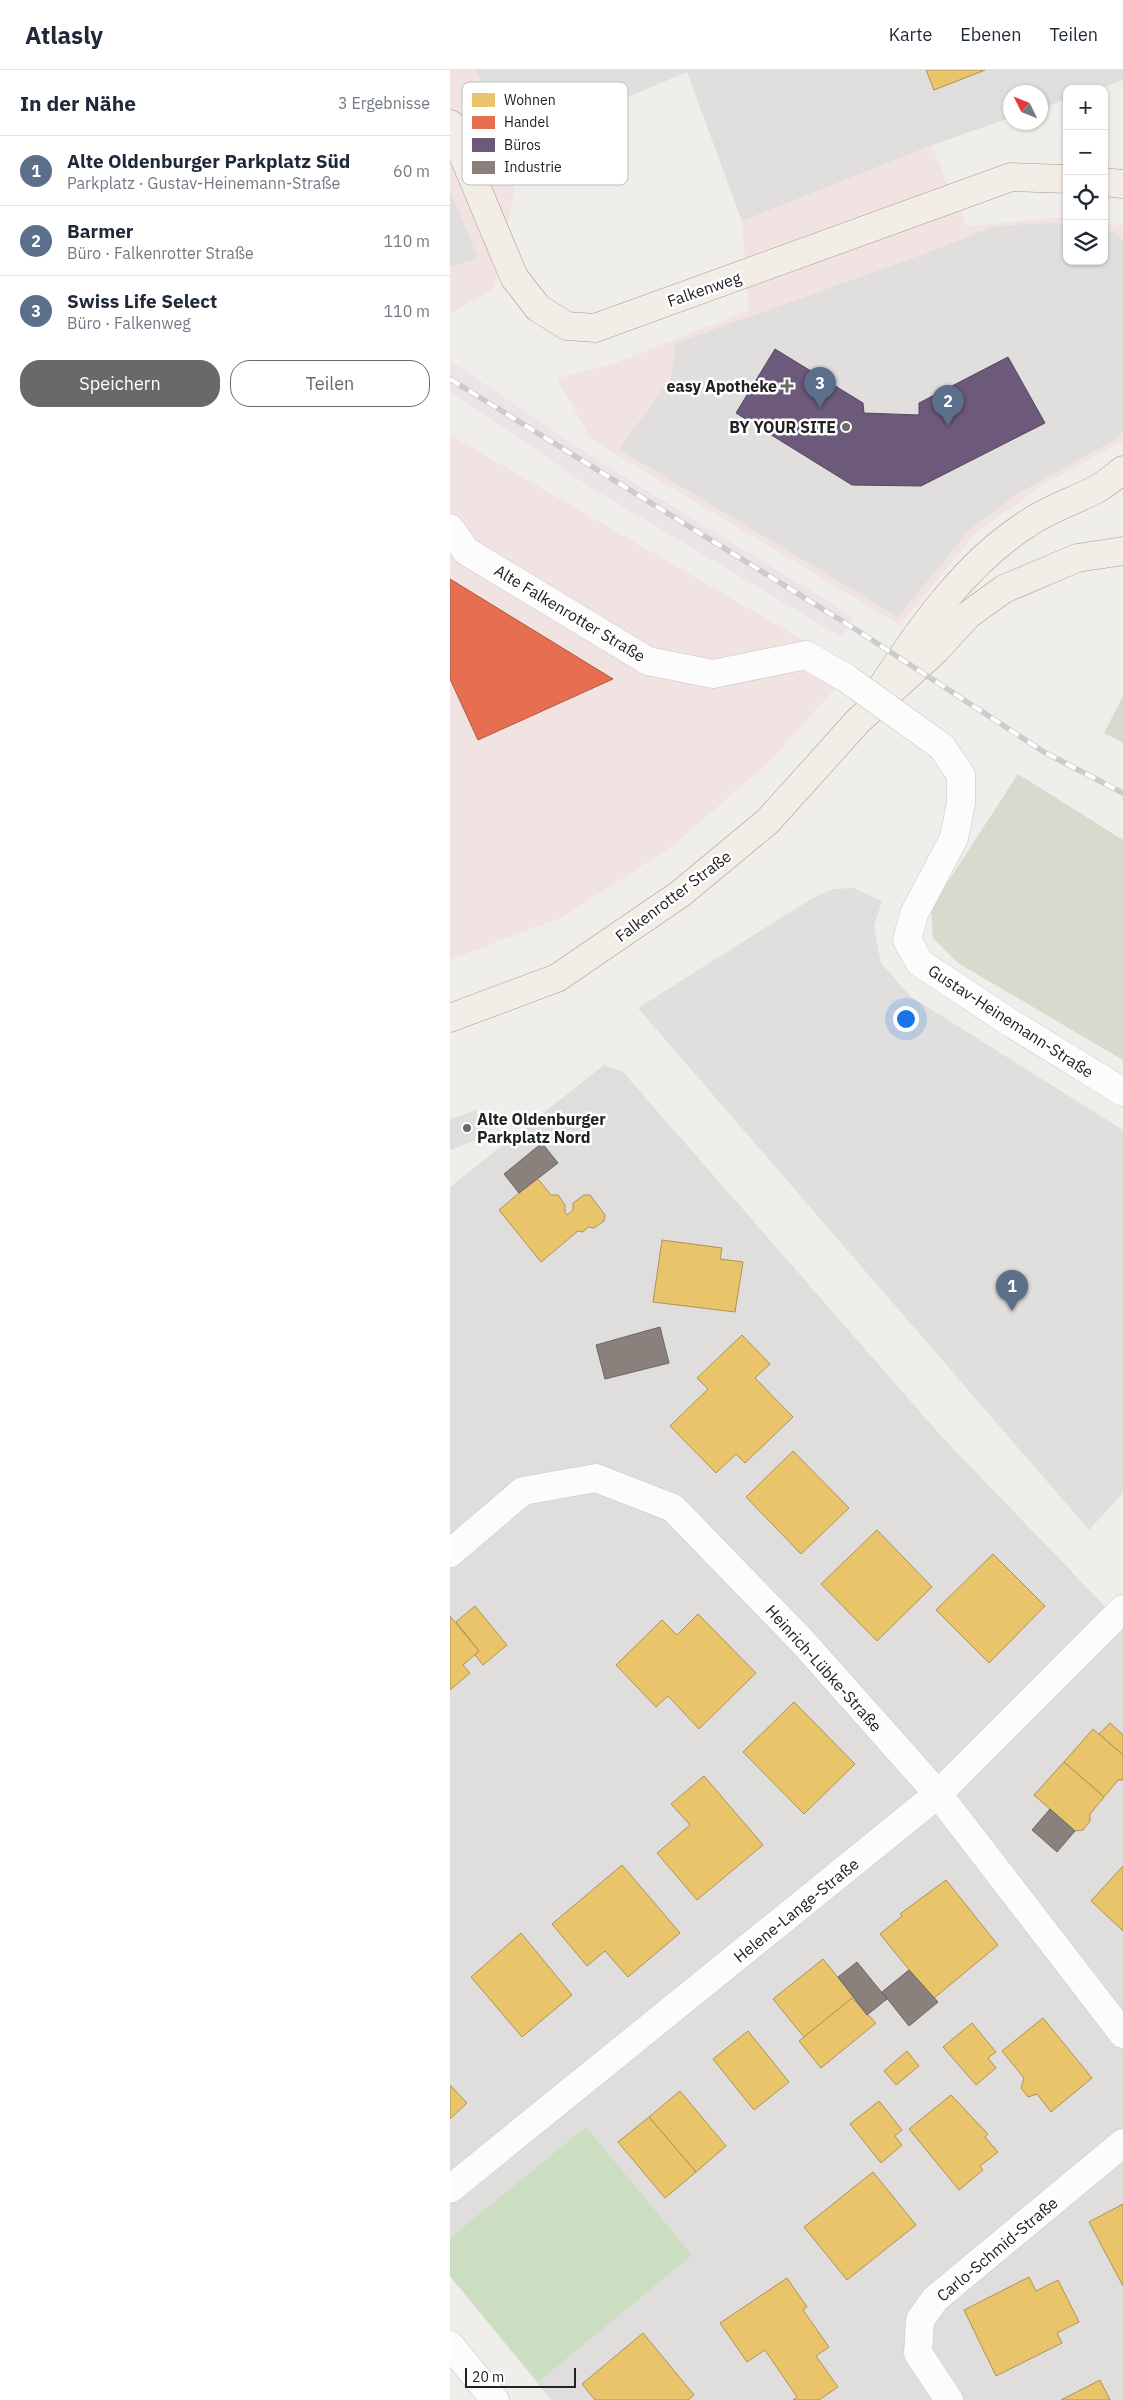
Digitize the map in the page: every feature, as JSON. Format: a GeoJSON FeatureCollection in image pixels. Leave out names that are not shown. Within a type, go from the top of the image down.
{"type":"FeatureCollection","features":[{"type":"Feature","properties":{"kind":"main road","name":"Falkenweg"},"geometry":{"type":"LineString","coordinates":[[450,124],[462,153]]}},
{"type":"Feature","properties":{"kind":"main road","name":"Falkenweg"},"geometry":{"type":"LineString","coordinates":[[476,185],[514,277],[538,308],[567,326],[595,328],[1011,178],[1063,179]]}},
{"type":"Feature","properties":{"kind":"main road"},"geometry":{"type":"LineString","coordinates":[[1108,182],[1123,184]]}},
{"type":"Feature","properties":{"kind":"main road","name":"Falkenrotter Straße"},"geometry":{"type":"LineString","coordinates":[[858,722],[914,638],[956,586],[991,551],[1025,525],[1051,509],[1096,490],[1123,470]]}},
{"type":"Feature","properties":{"kind":"main road","name":"Falkenrotter Straße"},"geometry":{"type":"LineString","coordinates":[[450,1018],[557,978],[680,894],[768,821],[858,722],[936,650],[968,615],[1004,589],[1076,558],[1123,551]]}},
{"type":"Feature","properties":{"kind":"street","name":"Alte Falkenrotter Straße"},"geometry":{"type":"LineString","coordinates":[[450,528],[466,551],[648,661],[712,674],[806,655],[846,678]]}},
{"type":"Feature","properties":{"kind":"street","name":"Gustav-Heinemann-Straße"},"geometry":{"type":"LineString","coordinates":[[846,678],[942,747],[961,775],[961,803],[954,838],[914,914],[906,940],[920,963],[1006,1020],[1123,1092]]}},
{"type":"Feature","properties":{"kind":"street","name":"Heinrich-Lübke-Straße"},"geometry":{"type":"LineString","coordinates":[[450,1553],[523,1491],[596,1478],[673,1508],[802,1641],[938,1794],[1123,2034]]}},
{"type":"Feature","properties":{"kind":"street","name":"Helene-Lange-Straße"},"geometry":{"type":"LineString","coordinates":[[450,2189],[938,1794],[1123,1609]]}},
{"type":"Feature","properties":{"kind":"street","name":"Carlo-Schmid-Straße"},"geometry":{"type":"LineString","coordinates":[[949,2400],[918,2353],[920,2320],[935,2299],[1123,2143]]}},
{"type":"Feature","properties":{"kind":"street"},"geometry":{"type":"LineString","coordinates":[[450,2345],[495,2400]]}},
{"type":"Feature","properties":{"kind":"shaded area"},"geometry":{"type":"Polygon","coordinates":[[[450,70],[898,70],[967,226],[1063,217],[1063,265],[1108,265],[1108,224],[1123,226],[1123,441],[1043,485],[976,533],[900,625],[591,439],[557,379],[615,363],[749,310],[742,221],[687,72],[628,97],[628,82],[462,82],[462,185],[516,185],[494,288],[450,314],[450,70]]]}},
{"type":"Feature","properties":{"kind":"shaded area"},"geometry":{"type":"Polygon","coordinates":[[[476,70],[898,70],[932,145],[742,221],[687,72],[628,97],[628,82],[481,82],[476,70]]]}},
{"type":"Feature","properties":{"kind":"shaded area"},"geometry":{"type":"Polygon","coordinates":[[[898,70],[1123,70],[1123,80],[1108,85],[1063,85],[1063,100],[1048,106],[1048,85],[1003,85],[1003,120],[932,145],[898,70]]]}},
{"type":"Feature","properties":{"kind":"shaded area"},"geometry":{"type":"Polygon","coordinates":[[[450,189],[478,258],[450,267],[450,189]]]}},
{"type":"Feature","properties":{"kind":"shaded area"},"geometry":{"type":"Polygon","coordinates":[[[1054,223],[1063,224],[1063,265],[1108,265],[1108,231],[1116,232],[1123,241],[1123,430],[1114,440],[1017,494],[968,531],[898,617],[619,449],[671,378],[676,343],[916,257],[995,226],[1054,223]]]}},
{"type":"Feature","properties":{"kind":"shaded area"},"geometry":{"type":"Polygon","coordinates":[[[450,361],[608,467],[854,617],[841,637],[593,489],[450,392],[450,361]]]}},
{"type":"Feature","properties":{"kind":"shaded area"},"geometry":{"type":"Polygon","coordinates":[[[450,435],[853,669],[769,762],[675,844],[565,916],[450,960],[450,435]]]}},
{"type":"Feature","properties":{"kind":"shaded area"},"geometry":{"type":"Polygon","coordinates":[[[1123,696],[1123,743],[1104,733],[1123,696]]]}},
{"type":"Feature","properties":{"kind":"shaded area"},"geometry":{"type":"Polygon","coordinates":[[[1018,774],[1123,840],[1123,1060],[958,963],[933,938],[931,908],[1018,774]]]}},
{"type":"Feature","properties":{"kind":"shaded area"},"geometry":{"type":"Polygon","coordinates":[[[853,888],[882,901],[874,926],[881,963],[910,996],[1123,1130],[1123,1493],[1089,1530],[638,1008],[811,899],[833,889],[853,888]]]}},
{"type":"Feature","properties":{"kind":"shaded area"},"geometry":{"type":"Polygon","coordinates":[[[604,1065],[623,1072],[942,1437],[1123,1625],[1123,2400],[551,2400],[450,2276],[450,1187],[604,1065]]]}},
{"type":"Feature","properties":{"kind":"shaded area","name":"Alte Oldenburger Parkplatz Nord"},"geometry":{"type":"Polygon","coordinates":[[[476,1110],[487,1136],[450,1150],[450,1119],[476,1110]]]}},
{"type":"Feature","properties":{"kind":"green space"},"geometry":{"type":"Polygon","coordinates":[[[586,2127],[692,2255],[538,2382],[450,2276],[450,2238],[586,2127]]]}},
{"type":"Feature","properties":{"kind":"building: Wohnen"},"geometry":{"type":"Polygon","coordinates":[[[926,70],[985,70],[934,90],[926,70]]]}},
{"type":"Feature","properties":{"kind":"building: Wohnen"},"geometry":{"type":"Polygon","coordinates":[[[537,1178],[551,1195],[558,1195],[565,1205],[567,1215],[573,1210],[573,1203],[584,1195],[590,1195],[605,1215],[604,1221],[594,1228],[588,1227],[583,1232],[578,1231],[541,1262],[499,1210],[537,1178]]]}},
{"type":"Feature","properties":{"kind":"building: Wohnen"},"geometry":{"type":"Polygon","coordinates":[[[662,1240],[722,1248],[720,1259],[743,1262],[735,1312],[653,1302],[662,1240]]]}},
{"type":"Feature","properties":{"kind":"building: Wohnen"},"geometry":{"type":"Polygon","coordinates":[[[742,1335],[770,1364],[755,1378],[793,1417],[745,1463],[736,1454],[716,1473],[670,1426],[708,1389],[697,1378],[742,1335]]]}},
{"type":"Feature","properties":{"kind":"building: Wohnen"},"geometry":{"type":"Polygon","coordinates":[[[793,1451],[849,1508],[801,1554],[746,1497],[793,1451]]]}},
{"type":"Feature","properties":{"kind":"building: Wohnen"},"geometry":{"type":"Polygon","coordinates":[[[877,1530],[932,1587],[877,1641],[821,1584],[877,1530]]]}},
{"type":"Feature","properties":{"kind":"building: Wohnen"},"geometry":{"type":"Polygon","coordinates":[[[993,1554],[1045,1606],[989,1663],[936,1610],[993,1554]]]}},
{"type":"Feature","properties":{"kind":"building: Wohnen"},"geometry":{"type":"Polygon","coordinates":[[[475,1606],[507,1645],[483,1665],[475,1655],[479,1651],[456,1622],[475,1606]]]}},
{"type":"Feature","properties":{"kind":"building: Wohnen"},"geometry":{"type":"Polygon","coordinates":[[[698,1614],[756,1673],[699,1729],[668,1696],[656,1707],[616,1665],[662,1620],[677,1635],[698,1614]]]}},
{"type":"Feature","properties":{"kind":"building: Wohnen"},"geometry":{"type":"Polygon","coordinates":[[[450,1616],[479,1651],[463,1665],[470,1673],[450,1690],[450,1616]]]}},
{"type":"Feature","properties":{"kind":"building: Wohnen"},"geometry":{"type":"Polygon","coordinates":[[[794,1702],[855,1764],[804,1814],[743,1752],[794,1702]]]}},
{"type":"Feature","properties":{"kind":"building: Wohnen"},"geometry":{"type":"Polygon","coordinates":[[[1110,1723],[1123,1735],[1123,1755],[1099,1734],[1110,1723]]]}},
{"type":"Feature","properties":{"kind":"building: Wohnen"},"geometry":{"type":"Polygon","coordinates":[[[1093,1729],[1123,1755],[1123,1780],[1118,1780],[1104,1797],[1064,1762],[1093,1729]]]}},
{"type":"Feature","properties":{"kind":"building: Wohnen"},"geometry":{"type":"Polygon","coordinates":[[[1064,1762],[1104,1797],[1090,1814],[1090,1821],[1083,1830],[1075,1831],[1034,1795],[1064,1762]]]}},
{"type":"Feature","properties":{"kind":"building: Wohnen"},"geometry":{"type":"Polygon","coordinates":[[[704,1776],[763,1845],[697,1900],[657,1853],[690,1825],[671,1804],[704,1776]]]}},
{"type":"Feature","properties":{"kind":"building: Wohnen"},"geometry":{"type":"Polygon","coordinates":[[[622,1865],[680,1933],[628,1977],[605,1951],[587,1966],[552,1924],[622,1865]]]}},
{"type":"Feature","properties":{"kind":"building: Wohnen"},"geometry":{"type":"Polygon","coordinates":[[[1123,1866],[1123,1931],[1091,1901],[1123,1866]]]}},
{"type":"Feature","properties":{"kind":"building: Wohnen"},"geometry":{"type":"Polygon","coordinates":[[[946,1880],[998,1945],[933,1999],[880,1934],[902,1916],[900,1914],[946,1880]]]}},
{"type":"Feature","properties":{"kind":"building: Wohnen"},"geometry":{"type":"Polygon","coordinates":[[[521,1933],[572,1995],[522,2037],[471,1977],[521,1933]]]}},
{"type":"Feature","properties":{"kind":"building: Wohnen"},"geometry":{"type":"Polygon","coordinates":[[[823,1959],[854,1997],[804,2037],[773,1999],[823,1959]]]}},
{"type":"Feature","properties":{"kind":"building: Wohnen"},"geometry":{"type":"Polygon","coordinates":[[[852,1998],[876,2023],[821,2068],[799,2041],[852,1998]]]}},
{"type":"Feature","properties":{"kind":"building: Wohnen"},"geometry":{"type":"Polygon","coordinates":[[[1043,2018],[1092,2078],[1051,2112],[1037,2094],[1028,2097],[1021,2088],[1024,2078],[1002,2051],[1043,2018]]]}},
{"type":"Feature","properties":{"kind":"building: Wohnen"},"geometry":{"type":"Polygon","coordinates":[[[972,2023],[996,2052],[988,2058],[996,2068],[976,2085],[943,2047],[972,2023]]]}},
{"type":"Feature","properties":{"kind":"building: Wohnen"},"geometry":{"type":"Polygon","coordinates":[[[748,2031],[789,2082],[754,2110],[713,2059],[748,2031]]]}},
{"type":"Feature","properties":{"kind":"building: Wohnen"},"geometry":{"type":"Polygon","coordinates":[[[907,2051],[919,2066],[896,2085],[884,2071],[907,2051]]]}},
{"type":"Feature","properties":{"kind":"building: Wohnen"},"geometry":{"type":"Polygon","coordinates":[[[450,2085],[467,2103],[450,2119],[450,2085]]]}},
{"type":"Feature","properties":{"kind":"building: Wohnen"},"geometry":{"type":"Polygon","coordinates":[[[680,2091],[726,2146],[696,2172],[649,2117],[680,2091]]]}},
{"type":"Feature","properties":{"kind":"building: Wohnen"},"geometry":{"type":"Polygon","coordinates":[[[951,2095],[988,2134],[985,2137],[998,2152],[980,2166],[983,2170],[959,2190],[909,2129],[951,2095]]]}},
{"type":"Feature","properties":{"kind":"building: Wohnen"},"geometry":{"type":"Polygon","coordinates":[[[879,2101],[902,2130],[895,2136],[902,2145],[881,2163],[850,2124],[879,2101]]]}},
{"type":"Feature","properties":{"kind":"building: Wohnen"},"geometry":{"type":"Polygon","coordinates":[[[649,2117],[696,2172],[665,2198],[618,2142],[649,2117]]]}},
{"type":"Feature","properties":{"kind":"building: Wohnen"},"geometry":{"type":"Polygon","coordinates":[[[873,2172],[916,2225],[847,2280],[804,2227],[873,2172]]]}},
{"type":"Feature","properties":{"kind":"building: Wohnen"},"geometry":{"type":"Polygon","coordinates":[[[1123,2204],[1123,2286],[1089,2222],[1123,2204]]]}},
{"type":"Feature","properties":{"kind":"building: Wohnen"},"geometry":{"type":"Polygon","coordinates":[[[1029,2277],[1036,2291],[1058,2280],[1079,2322],[1057,2333],[1062,2343],[996,2376],[964,2310],[1029,2277]]]}},
{"type":"Feature","properties":{"kind":"building: Wohnen"},"geometry":{"type":"Polygon","coordinates":[[[787,2278],[807,2307],[803,2310],[829,2347],[816,2356],[838,2387],[819,2400],[793,2400],[797,2397],[765,2350],[747,2362],[720,2323],[787,2278]]]}},
{"type":"Feature","properties":{"kind":"building: Wohnen"},"geometry":{"type":"Polygon","coordinates":[[[643,2333],[694,2395],[688,2400],[595,2400],[582,2384],[643,2333]]]}},
{"type":"Feature","properties":{"kind":"building: Wohnen"},"geometry":{"type":"Polygon","coordinates":[[[1100,2380],[1110,2400],[1061,2400],[1100,2380]]]}},
{"type":"Feature","properties":{"kind":"building: Handel"},"geometry":{"type":"Polygon","coordinates":[[[450,579],[613,679],[478,740],[450,679],[450,579]]]}},
{"type":"Feature","properties":{"kind":"building: Büros"},"geometry":{"type":"Polygon","coordinates":[[[775,349],[863,403],[864,413],[919,415],[919,403],[1008,357],[1045,423],[921,486],[852,485],[736,413],[775,349]]]}},
{"type":"Feature","properties":{"kind":"building: Industrie"},"geometry":{"type":"Polygon","coordinates":[[[542,1143],[558,1163],[519,1193],[504,1174],[542,1143]]]}},
{"type":"Feature","properties":{"kind":"building: Industrie"},"geometry":{"type":"Polygon","coordinates":[[[660,1327],[669,1363],[605,1379],[596,1345],[660,1327]]]}},
{"type":"Feature","properties":{"kind":"building: Industrie"},"geometry":{"type":"Polygon","coordinates":[[[1050,1809],[1075,1831],[1057,1852],[1032,1830],[1050,1809]]]}},
{"type":"Feature","properties":{"kind":"building: Industrie"},"geometry":{"type":"Polygon","coordinates":[[[857,1962],[887,1999],[867,2015],[838,1977],[857,1962]]]}},
{"type":"Feature","properties":{"kind":"building: Industrie"},"geometry":{"type":"Polygon","coordinates":[[[909,1970],[938,2002],[909,2026],[882,1992],[909,1970]]]}},
{"type":"Feature","properties":{"kind":"railway"},"geometry":{"type":"LineString","coordinates":[[450,379],[855,629],[1044,752],[1123,793]]}},
{"type":"Feature","properties":{"kind":"place","name":"easy Apotheke"},"geometry":{"type":"Point","coordinates":[787,386]}},
{"type":"Feature","properties":{"kind":"place","name":"Swiss Life Select"},"geometry":{"type":"Point","coordinates":[820,408]}},
{"type":"Feature","properties":{"kind":"place","name":"Barmer"},"geometry":{"type":"Point","coordinates":[948,426]}},
{"type":"Feature","properties":{"kind":"place","name":"BY YOUR SITE"},"geometry":{"type":"Point","coordinates":[846,427]}},
{"type":"Feature","properties":{"kind":"place","name":"Alte Oldenburger Parkplatz Nord"},"geometry":{"type":"Point","coordinates":[467,1128]}},
{"type":"Feature","properties":{"kind":"place","name":"Alte Oldenburger Parkplatz Süd"},"geometry":{"type":"Point","coordinates":[1012,1311]}}]}
